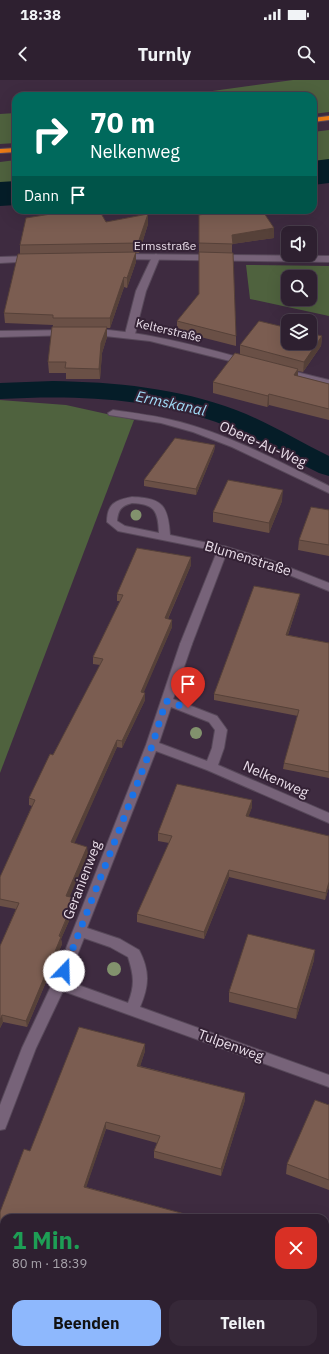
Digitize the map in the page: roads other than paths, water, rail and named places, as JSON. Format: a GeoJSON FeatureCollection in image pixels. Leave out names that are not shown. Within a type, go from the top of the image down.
{"type":"FeatureCollection","features":[{"type":"Feature","properties":{"kind":"highway"},"geometry":{"type":"LineString","coordinates":[[317,120],[329,118]]}},
{"type":"Feature","properties":{"kind":"highway"},"geometry":{"type":"LineString","coordinates":[[0,151],[12,150]]}},
{"type":"Feature","properties":{"kind":"street","name":"Ermsstraße"},"geometry":{"type":"LineString","coordinates":[[108,257],[329,259]]}},
{"type":"Feature","properties":{"kind":"street"},"geometry":{"type":"LineString","coordinates":[[130,334],[141,291],[156,257]]}},
{"type":"Feature","properties":{"kind":"street"},"geometry":{"type":"LineString","coordinates":[[0,260],[41,258]]}},
{"type":"Feature","properties":{"kind":"street","name":"Kelterstraße"},"geometry":{"type":"LineString","coordinates":[[0,334],[104,332],[130,334],[158,339],[257,365]]}},
{"type":"Feature","properties":{"kind":"street"},"geometry":{"type":"LineString","coordinates":[[278,370],[329,383]]}},
{"type":"Feature","properties":{"kind":"street","name":"Obere-Au-Weg"},"geometry":{"type":"LineString","coordinates":[[113,413],[176,424],[208,434],[265,458],[329,490]]}},
{"type":"Feature","properties":{"kind":"street","name":"Blumenstraße"},"geometry":{"type":"LineString","coordinates":[[164,537],[162,512],[155,504],[126,500],[114,506],[111,514],[112,522],[122,529],[223,549],[266,562],[329,587]]}},
{"type":"Feature","properties":{"kind":"street","name":"Geranienweg"},"geometry":{"type":"LineString","coordinates":[[0,1124],[29,1048],[59,984],[152,746],[186,644],[223,549]]}},
{"type":"Feature","properties":{"kind":"street"},"geometry":{"type":"LineString","coordinates":[[166,701],[213,719],[221,730],[218,748],[211,767]]}},
{"type":"Feature","properties":{"kind":"street","name":"Nelkenweg"},"geometry":{"type":"LineString","coordinates":[[152,746],[211,767],[329,818]]}},
{"type":"Feature","properties":{"kind":"street"},"geometry":{"type":"LineString","coordinates":[[79,931],[115,943],[134,954],[141,976],[139,993],[132,1010]]}},
{"type":"Feature","properties":{"kind":"street","name":"Tulpenweg"},"geometry":{"type":"LineString","coordinates":[[59,984],[329,1081]]}},
{"type":"Feature","properties":{"kind":"waterway"},"geometry":{"type":"LineString","coordinates":[[317,172],[329,171]]}},
{"type":"Feature","properties":{"kind":"waterway"},"geometry":{"type":"LineString","coordinates":[[0,194],[12,193]]}},
{"type":"Feature","properties":{"kind":"waterway","name":"Ermskanal"},"geometry":{"type":"LineString","coordinates":[[0,391],[53,389],[107,391],[160,398],[186,404],[227,416],[329,467]]}}]}
